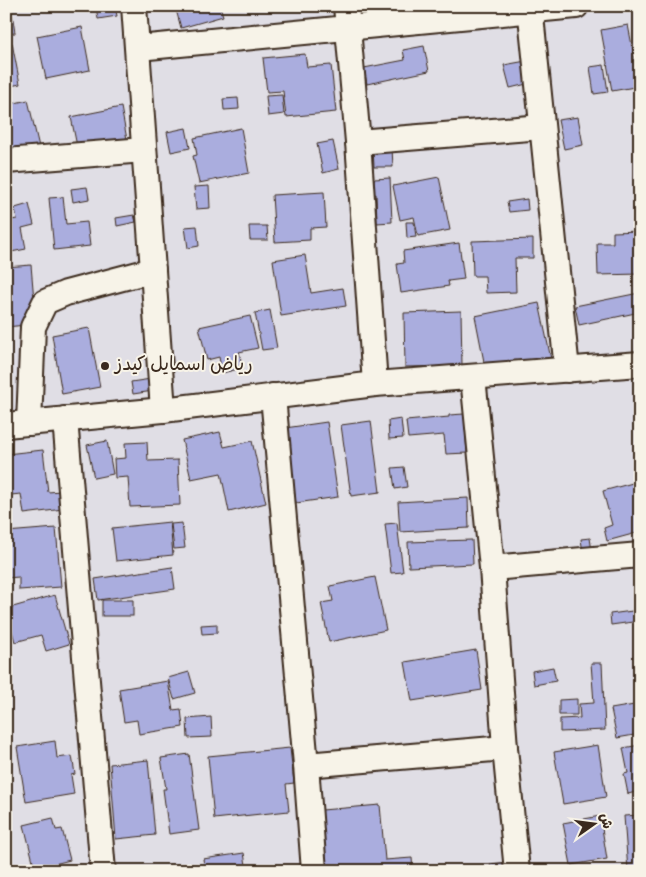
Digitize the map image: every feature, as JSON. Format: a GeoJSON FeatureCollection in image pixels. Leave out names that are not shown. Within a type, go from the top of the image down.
{"type":"FeatureCollection","features":[{"type":"Feature","properties":{"kind":"street"},"geometry":{"type":"LineString","coordinates":[[134,6],[162,410]]}},
{"type":"Feature","properties":{"kind":"street"},"geometry":{"type":"LineString","coordinates":[[138,48],[347,18],[576,6]]}},
{"type":"Feature","properties":{"kind":"street"},"geometry":{"type":"LineString","coordinates":[[530,8],[568,370]]}},
{"type":"Feature","properties":{"kind":"street"},"geometry":{"type":"LineString","coordinates":[[347,18],[358,142],[375,384]]}},
{"type":"Feature","properties":{"kind":"street"},"geometry":{"type":"LineString","coordinates":[[358,142],[542,127]]}},
{"type":"Feature","properties":{"kind":"street"},"geometry":{"type":"LineString","coordinates":[[6,160],[144,150]]}},
{"type":"Feature","properties":{"kind":"street"},"geometry":{"type":"LineString","coordinates":[[153,270],[66,293],[45,302],[33,327],[18,424],[162,410],[375,384],[640,364]]}},
{"type":"Feature","properties":{"kind":"street"},"geometry":{"type":"LineString","coordinates":[[473,377],[492,568],[505,748],[517,871]]}},
{"type":"Feature","properties":{"kind":"street"},"geometry":{"type":"LineString","coordinates":[[273,396],[314,871]]}},
{"type":"Feature","properties":{"kind":"street"},"geometry":{"type":"LineString","coordinates":[[65,419],[103,871]]}},
{"type":"Feature","properties":{"kind":"street"},"geometry":{"type":"LineString","coordinates":[[492,568],[640,555]]}},
{"type":"Feature","properties":{"kind":"street"},"geometry":{"type":"LineString","coordinates":[[306,765],[505,748]]}},
{"type":"Feature","properties":{"kind":"building"},"geometry":{"type":"Polygon","coordinates":[[[6,6],[11,6],[15,33],[6,34],[6,6]]]}},
{"type":"Feature","properties":{"kind":"building"},"geometry":{"type":"Polygon","coordinates":[[[96,6],[115,6],[117,16],[98,19],[96,6]]]}},
{"type":"Feature","properties":{"kind":"building"},"geometry":{"type":"Polygon","coordinates":[[[175,6],[220,6],[223,16],[181,28],[175,6]]]}},
{"type":"Feature","properties":{"kind":"building"},"geometry":{"type":"Polygon","coordinates":[[[389,6],[435,6],[435,18],[389,19],[389,6]]]}},
{"type":"Feature","properties":{"kind":"building"},"geometry":{"type":"Polygon","coordinates":[[[628,25],[640,86],[612,91],[601,30],[628,25]]]}},
{"type":"Feature","properties":{"kind":"building"},"geometry":{"type":"Polygon","coordinates":[[[82,27],[90,70],[46,79],[37,36],[82,27]]]}},
{"type":"Feature","properties":{"kind":"building"},"geometry":{"type":"Polygon","coordinates":[[[12,43],[20,84],[6,87],[6,44],[12,43]]]}},
{"type":"Feature","properties":{"kind":"building"},"geometry":{"type":"Polygon","coordinates":[[[424,46],[429,71],[367,84],[364,68],[405,60],[403,50],[424,46]]]}},
{"type":"Feature","properties":{"kind":"building"},"geometry":{"type":"Polygon","coordinates":[[[305,54],[307,67],[331,65],[336,112],[286,117],[283,91],[267,92],[263,58],[305,54]]]}},
{"type":"Feature","properties":{"kind":"building"},"geometry":{"type":"Polygon","coordinates":[[[526,61],[531,83],[510,88],[504,65],[526,61]]]}},
{"type":"Feature","properties":{"kind":"building"},"geometry":{"type":"Polygon","coordinates":[[[604,65],[608,92],[594,94],[590,67],[604,65]]]}},
{"type":"Feature","properties":{"kind":"building"},"geometry":{"type":"Polygon","coordinates":[[[282,95],[284,114],[268,116],[266,96],[282,95]]]}},
{"type":"Feature","properties":{"kind":"building"},"geometry":{"type":"Polygon","coordinates":[[[238,98],[239,109],[224,110],[223,99],[238,98]]]}},
{"type":"Feature","properties":{"kind":"building"},"geometry":{"type":"Polygon","coordinates":[[[28,100],[39,147],[6,154],[6,105],[28,100]]]}},
{"type":"Feature","properties":{"kind":"building"},"geometry":{"type":"Polygon","coordinates":[[[121,107],[128,145],[79,156],[71,117],[121,107]]]}},
{"type":"Feature","properties":{"kind":"building"},"geometry":{"type":"Polygon","coordinates":[[[578,117],[583,145],[564,149],[558,120],[578,117]]]}},
{"type":"Feature","properties":{"kind":"building"},"geometry":{"type":"Polygon","coordinates":[[[186,128],[190,148],[171,152],[167,132],[186,128]]]}},
{"type":"Feature","properties":{"kind":"building"},"geometry":{"type":"Polygon","coordinates":[[[241,128],[249,173],[199,183],[193,156],[197,155],[194,138],[241,128]]]}},
{"type":"Feature","properties":{"kind":"building"},"geometry":{"type":"Polygon","coordinates":[[[333,141],[339,169],[323,173],[317,144],[333,141]]]}},
{"type":"Feature","properties":{"kind":"building"},"geometry":{"type":"Polygon","coordinates":[[[392,148],[393,167],[374,167],[373,149],[392,148]]]}},
{"type":"Feature","properties":{"kind":"building"},"geometry":{"type":"Polygon","coordinates":[[[439,177],[450,230],[418,236],[414,217],[400,220],[393,186],[439,177]]]}},
{"type":"Feature","properties":{"kind":"building"},"geometry":{"type":"Polygon","coordinates":[[[390,178],[392,222],[377,223],[374,179],[390,178]]]}},
{"type":"Feature","properties":{"kind":"building"},"geometry":{"type":"Polygon","coordinates":[[[209,186],[210,208],[196,209],[194,187],[209,186]]]}},
{"type":"Feature","properties":{"kind":"building"},"geometry":{"type":"Polygon","coordinates":[[[87,187],[89,199],[73,202],[71,189],[87,187]]]}},
{"type":"Feature","properties":{"kind":"building"},"geometry":{"type":"Polygon","coordinates":[[[324,192],[326,227],[310,228],[310,240],[275,242],[272,195],[324,192]]]}},
{"type":"Feature","properties":{"kind":"building"},"geometry":{"type":"Polygon","coordinates":[[[63,197],[66,224],[87,222],[90,246],[54,250],[49,198],[63,197]]]}},
{"type":"Feature","properties":{"kind":"building"},"geometry":{"type":"Polygon","coordinates":[[[527,199],[528,210],[509,212],[507,202],[527,199]]]}},
{"type":"Feature","properties":{"kind":"building"},"geometry":{"type":"Polygon","coordinates":[[[29,204],[34,225],[22,228],[26,249],[11,252],[6,221],[17,219],[15,208],[29,204]]]}},
{"type":"Feature","properties":{"kind":"building"},"geometry":{"type":"Polygon","coordinates":[[[134,215],[136,222],[117,226],[116,218],[134,215]]]}},
{"type":"Feature","properties":{"kind":"building"},"geometry":{"type":"Polygon","coordinates":[[[406,222],[414,222],[416,237],[407,238],[406,222]]]}},
{"type":"Feature","properties":{"kind":"building"},"geometry":{"type":"Polygon","coordinates":[[[197,226],[199,246],[188,248],[185,227],[197,226]]]}},
{"type":"Feature","properties":{"kind":"building"},"geometry":{"type":"Polygon","coordinates":[[[249,226],[267,226],[268,240],[250,240],[249,226]]]}},
{"type":"Feature","properties":{"kind":"building"},"geometry":{"type":"Polygon","coordinates":[[[640,231],[640,274],[598,275],[597,243],[613,243],[613,232],[640,231]]]}},
{"type":"Feature","properties":{"kind":"building"},"geometry":{"type":"Polygon","coordinates":[[[533,239],[533,258],[515,258],[516,292],[486,293],[485,276],[473,276],[472,241],[533,239]]]}},
{"type":"Feature","properties":{"kind":"building"},"geometry":{"type":"Polygon","coordinates":[[[459,243],[464,279],[448,281],[449,286],[401,293],[397,264],[404,263],[403,251],[459,243]]]}},
{"type":"Feature","properties":{"kind":"building"},"geometry":{"type":"Polygon","coordinates":[[[305,255],[311,293],[343,288],[346,306],[281,316],[273,260],[305,255]]]}},
{"type":"Feature","properties":{"kind":"building"},"geometry":{"type":"Polygon","coordinates":[[[31,265],[36,324],[6,327],[6,267],[31,265]]]}},
{"type":"Feature","properties":{"kind":"building"},"geometry":{"type":"Polygon","coordinates":[[[639,293],[640,312],[579,325],[575,306],[639,293]]]}},
{"type":"Feature","properties":{"kind":"building"},"geometry":{"type":"Polygon","coordinates":[[[539,303],[551,359],[486,372],[475,316],[539,303]]]}},
{"type":"Feature","properties":{"kind":"building"},"geometry":{"type":"Polygon","coordinates":[[[270,310],[277,348],[262,350],[255,313],[270,310]]]}},
{"type":"Feature","properties":{"kind":"building"},"geometry":{"type":"Polygon","coordinates":[[[461,311],[462,366],[405,367],[404,313],[461,311]]]}},
{"type":"Feature","properties":{"kind":"building"},"geometry":{"type":"Polygon","coordinates":[[[250,316],[258,348],[239,352],[243,368],[222,373],[219,357],[207,360],[199,327],[250,316]]]}},
{"type":"Feature","properties":{"kind":"building"},"geometry":{"type":"Polygon","coordinates":[[[89,328],[100,387],[62,394],[52,335],[89,328]]]}},
{"type":"Feature","properties":{"kind":"building"},"geometry":{"type":"Polygon","coordinates":[[[151,379],[153,391],[133,394],[131,382],[151,379]]]}},
{"type":"Feature","properties":{"kind":"building"},"geometry":{"type":"Polygon","coordinates":[[[464,414],[467,453],[446,454],[444,435],[408,438],[406,421],[464,414]]]}},
{"type":"Feature","properties":{"kind":"building"},"geometry":{"type":"Polygon","coordinates":[[[401,419],[403,438],[389,439],[388,421],[401,419]]]}},
{"type":"Feature","properties":{"kind":"building"},"geometry":{"type":"Polygon","coordinates":[[[371,421],[380,492],[351,496],[341,425],[371,421]]]}},
{"type":"Feature","properties":{"kind":"building"},"geometry":{"type":"Polygon","coordinates":[[[327,422],[338,497],[296,503],[285,428],[327,422]]]}},
{"type":"Feature","properties":{"kind":"building"},"geometry":{"type":"Polygon","coordinates":[[[220,432],[224,447],[252,441],[266,503],[229,512],[221,473],[191,479],[182,440],[220,432]]]}},
{"type":"Feature","properties":{"kind":"building"},"geometry":{"type":"Polygon","coordinates":[[[107,441],[113,474],[94,478],[87,445],[107,441]]]}},
{"type":"Feature","properties":{"kind":"building"},"geometry":{"type":"Polygon","coordinates":[[[147,442],[148,461],[178,460],[180,505],[130,507],[128,477],[115,478],[114,459],[126,458],[125,443],[147,442]]]}},
{"type":"Feature","properties":{"kind":"building"},"geometry":{"type":"Polygon","coordinates":[[[43,450],[48,492],[61,491],[63,509],[24,514],[21,494],[11,495],[6,454],[43,450]]]}},
{"type":"Feature","properties":{"kind":"building"},"geometry":{"type":"Polygon","coordinates":[[[404,467],[407,487],[395,489],[392,468],[404,467]]]}},
{"type":"Feature","properties":{"kind":"building"},"geometry":{"type":"Polygon","coordinates":[[[640,481],[640,532],[607,541],[604,528],[612,525],[603,491],[640,481]]]}},
{"type":"Feature","properties":{"kind":"building"},"geometry":{"type":"Polygon","coordinates":[[[468,498],[469,528],[400,532],[398,502],[468,498]]]}},
{"type":"Feature","properties":{"kind":"building"},"geometry":{"type":"Polygon","coordinates":[[[170,522],[173,555],[116,561],[112,528],[170,522]]]}},
{"type":"Feature","properties":{"kind":"building"},"geometry":{"type":"Polygon","coordinates":[[[182,523],[185,548],[174,549],[171,524],[182,523]]]}},
{"type":"Feature","properties":{"kind":"building"},"geometry":{"type":"Polygon","coordinates":[[[397,523],[403,572],[391,573],[385,524],[397,523]]]}},
{"type":"Feature","properties":{"kind":"building"},"geometry":{"type":"Polygon","coordinates":[[[56,528],[61,587],[19,590],[19,577],[6,578],[6,532],[56,528]]]}},
{"type":"Feature","properties":{"kind":"building"},"geometry":{"type":"Polygon","coordinates":[[[590,538],[592,551],[583,553],[581,539],[590,538]]]}},
{"type":"Feature","properties":{"kind":"building"},"geometry":{"type":"Polygon","coordinates":[[[472,540],[473,564],[409,567],[408,542],[472,540]]]}},
{"type":"Feature","properties":{"kind":"building"},"geometry":{"type":"Polygon","coordinates":[[[172,567],[175,589],[98,600],[95,579],[172,567]]]}},
{"type":"Feature","properties":{"kind":"building"},"geometry":{"type":"Polygon","coordinates":[[[375,577],[386,630],[329,642],[321,603],[333,601],[330,586],[375,577]]]}},
{"type":"Feature","properties":{"kind":"building"},"geometry":{"type":"Polygon","coordinates":[[[55,595],[69,644],[46,651],[41,635],[15,642],[6,609],[55,595]]]}},
{"type":"Feature","properties":{"kind":"building"},"geometry":{"type":"Polygon","coordinates":[[[102,600],[133,600],[133,616],[102,616],[102,600]]]}},
{"type":"Feature","properties":{"kind":"building"},"geometry":{"type":"Polygon","coordinates":[[[640,610],[640,621],[611,625],[610,614],[640,610]]]}},
{"type":"Feature","properties":{"kind":"building"},"geometry":{"type":"Polygon","coordinates":[[[217,624],[217,633],[202,634],[201,625],[217,624]]]}},
{"type":"Feature","properties":{"kind":"building"},"geometry":{"type":"Polygon","coordinates":[[[476,650],[482,690],[412,701],[405,662],[476,650]]]}},
{"type":"Feature","properties":{"kind":"building"},"geometry":{"type":"Polygon","coordinates":[[[591,663],[602,663],[605,730],[560,732],[560,719],[580,718],[579,704],[594,703],[591,663]]]}},
{"type":"Feature","properties":{"kind":"building"},"geometry":{"type":"Polygon","coordinates":[[[553,667],[556,681],[534,685],[532,671],[553,667]]]}},
{"type":"Feature","properties":{"kind":"building"},"geometry":{"type":"Polygon","coordinates":[[[189,672],[195,693],[174,699],[168,678],[189,672]]]}},
{"type":"Feature","properties":{"kind":"building"},"geometry":{"type":"Polygon","coordinates":[[[168,681],[173,710],[181,709],[183,727],[139,734],[137,720],[124,722],[119,689],[168,681]]]}},
{"type":"Feature","properties":{"kind":"building"},"geometry":{"type":"Polygon","coordinates":[[[577,699],[577,715],[559,715],[559,700],[577,699]]]}},
{"type":"Feature","properties":{"kind":"building"},"geometry":{"type":"Polygon","coordinates":[[[640,704],[640,734],[617,738],[611,709],[640,704]]]}},
{"type":"Feature","properties":{"kind":"building"},"geometry":{"type":"Polygon","coordinates":[[[211,717],[212,737],[188,738],[187,719],[211,717]]]}},
{"type":"Feature","properties":{"kind":"building"},"geometry":{"type":"Polygon","coordinates":[[[55,741],[57,758],[72,756],[75,774],[71,775],[74,794],[26,802],[17,747],[55,741]]]}},
{"type":"Feature","properties":{"kind":"building"},"geometry":{"type":"Polygon","coordinates":[[[598,745],[606,797],[563,804],[554,752],[598,745]]]}},
{"type":"Feature","properties":{"kind":"building"},"geometry":{"type":"Polygon","coordinates":[[[640,745],[640,791],[628,794],[624,774],[628,773],[623,748],[640,745]]]}},
{"type":"Feature","properties":{"kind":"building"},"geometry":{"type":"Polygon","coordinates":[[[290,748],[294,783],[286,784],[289,811],[214,819],[208,756],[290,748]]]}},
{"type":"Feature","properties":{"kind":"building"},"geometry":{"type":"Polygon","coordinates":[[[189,754],[199,830],[169,834],[163,789],[166,789],[161,758],[189,754]]]}},
{"type":"Feature","properties":{"kind":"building"},"geometry":{"type":"Polygon","coordinates":[[[148,760],[155,835],[116,839],[110,764],[148,760]]]}},
{"type":"Feature","properties":{"kind":"building"},"geometry":{"type":"Polygon","coordinates":[[[380,805],[385,860],[412,858],[413,871],[327,871],[322,810],[380,805]]]}},
{"type":"Feature","properties":{"kind":"building"},"geometry":{"type":"Polygon","coordinates":[[[640,815],[640,871],[628,871],[624,816],[640,815]]]}},
{"type":"Feature","properties":{"kind":"building"},"geometry":{"type":"Polygon","coordinates":[[[600,816],[607,859],[571,865],[563,823],[600,816]]]}},
{"type":"Feature","properties":{"kind":"building"},"geometry":{"type":"Polygon","coordinates":[[[53,818],[56,830],[62,829],[70,860],[35,869],[24,825],[53,818]]]}},
{"type":"Feature","properties":{"kind":"building"},"geometry":{"type":"Polygon","coordinates":[[[244,853],[247,871],[205,871],[203,859],[244,853]]]}},
{"type":"Feature","properties":{"kind":"building"},"geometry":{"type":"Polygon","coordinates":[[[506,862],[507,871],[481,871],[491,870],[490,864],[506,862]]]}},
{"type":"Feature","properties":{"kind":"place","name":"رياض اسمايل كيدز"},"geometry":{"type":"Point","coordinates":[105,366]}}]}
